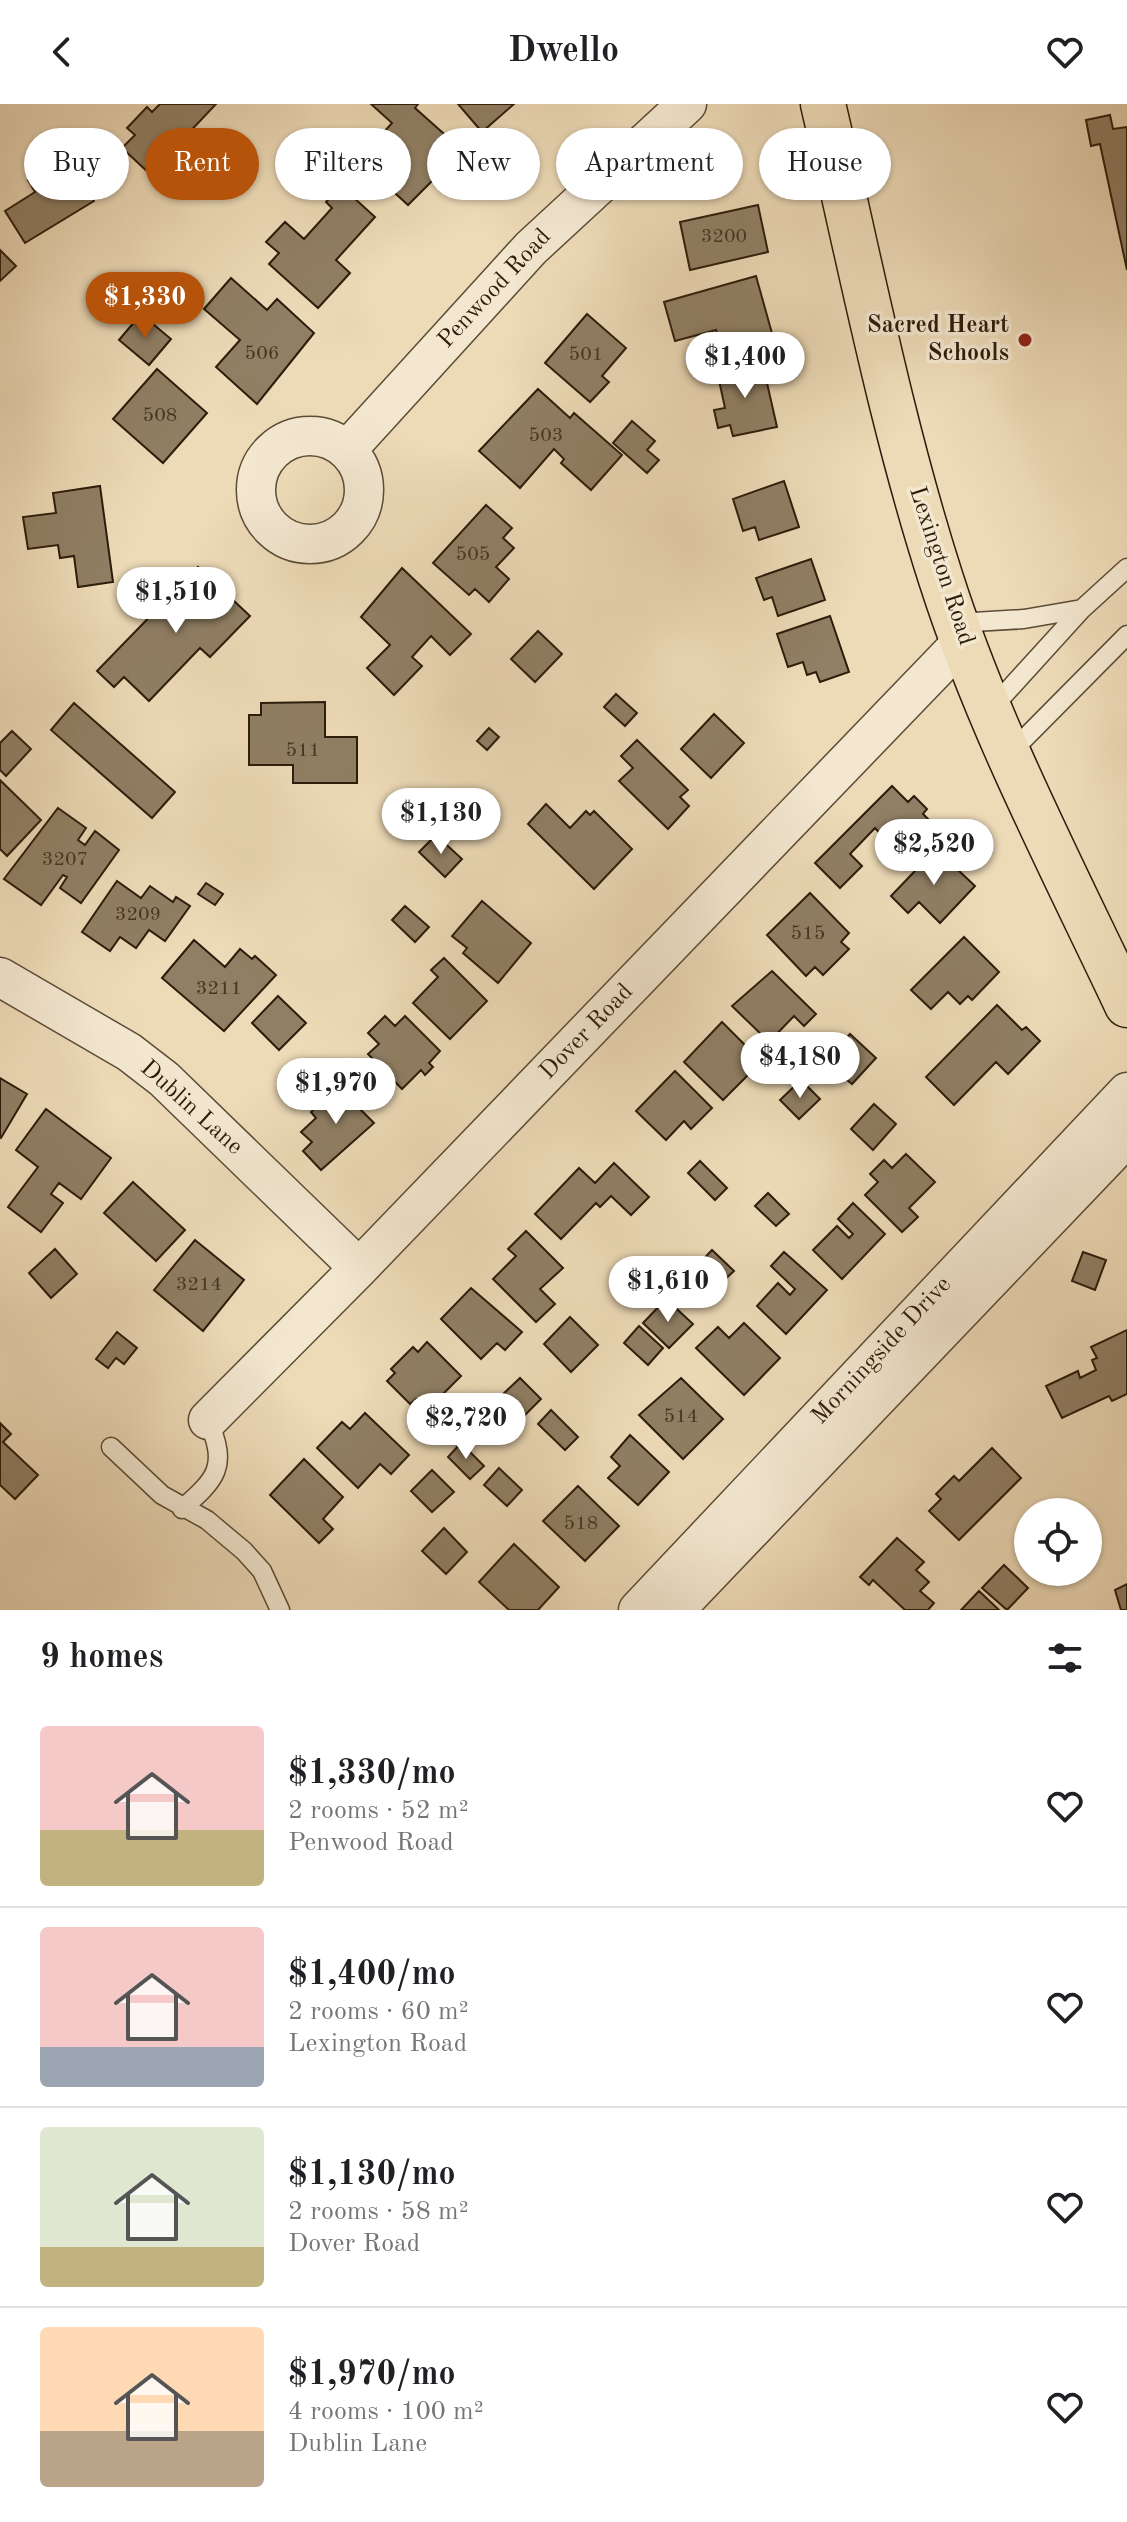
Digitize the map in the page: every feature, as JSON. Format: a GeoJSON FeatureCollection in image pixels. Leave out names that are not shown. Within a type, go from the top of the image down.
{"type":"FeatureCollection","features":[{"type":"Feature","properties":{"kind":"main road","name":"Lexington Road"},"geometry":{"type":"LineString","coordinates":[[823,104],[921,512],[960,632],[1009,754],[1127,1005]]}},
{"type":"Feature","properties":{"kind":"street","name":"Penwood Road"},"geometry":{"type":"LineString","coordinates":[[347,450],[531,248],[687,104]]}},
{"type":"Feature","properties":{"kind":"street","name":"Dover Road"},"geometry":{"type":"LineString","coordinates":[[208,1420],[359,1268],[960,632]]}},
{"type":"Feature","properties":{"kind":"street","name":"Dublin Lane"},"geometry":{"type":"LineString","coordinates":[[0,977],[129,1052],[164,1079],[359,1268]]}},
{"type":"Feature","properties":{"kind":"street","name":"Morningside Drive"},"geometry":{"type":"LineString","coordinates":[[638,1610],[1127,1092]]}},
{"type":"Feature","properties":{"kind":"street","name":"Morningside Drive"},"geometry":{"type":"LineString","coordinates":[[675,1610],[1127,1137]]}},
{"type":"Feature","properties":{"kind":"lane"},"geometry":{"type":"LineString","coordinates":[[991,709],[1082,609],[1127,568]]}},
{"type":"Feature","properties":{"kind":"lane"},"geometry":{"type":"LineString","coordinates":[[960,632],[1082,609]]}},
{"type":"Feature","properties":{"kind":"lane"},"geometry":{"type":"LineString","coordinates":[[1009,754],[1127,635]]}},
{"type":"Feature","properties":{"kind":"lane"},"geometry":{"type":"LineString","coordinates":[[182,1509],[216,1476],[219,1453],[208,1420]]}},
{"type":"Feature","properties":{"kind":"lane"},"geometry":{"type":"LineString","coordinates":[[111,1447],[144,1480],[182,1509],[207,1520],[244,1551],[262,1571],[280,1610]]}},
{"type":"Feature","properties":{"kind":"building"},"geometry":{"type":"Polygon","coordinates":[[[160,104],[216,104],[193,128],[145,128],[145,169],[129,154],[129,141],[135,135],[127,128],[147,107],[152,112],[160,104]]]}},
{"type":"Feature","properties":{"kind":"building"},"geometry":{"type":"Polygon","coordinates":[[[371,104],[418,104],[415,108],[438,128],[427,128],[427,186],[408,205],[403,200],[411,200],[411,128],[388,128],[392,123],[371,104]]]}},
{"type":"Feature","properties":{"kind":"building"},"geometry":{"type":"Polygon","coordinates":[[[458,104],[514,104],[487,128],[479,128],[458,104]]]}},
{"type":"Feature","properties":{"kind":"building"},"geometry":{"type":"Polygon","coordinates":[[[1110,115],[1113,129],[1127,127],[1127,270],[1100,144],[1091,146],[1086,120],[1110,115]]]}},
{"type":"Feature","properties":{"kind":"building"},"geometry":{"type":"Polygon","coordinates":[[[24,199],[94,201],[25,243],[5,211],[24,199]]]}},
{"type":"Feature","properties":{"kind":"building"},"geometry":{"type":"Polygon","coordinates":[[[356,200],[375,217],[336,260],[350,273],[318,308],[269,264],[279,253],[266,242],[285,222],[304,239],[332,208],[326,202],[356,200]]]}},
{"type":"Feature","properties":{"kind":"building"},"geometry":{"type":"Polygon","coordinates":[[[758,205],[768,252],[690,270],[680,222],[758,205]]]}},
{"type":"Feature","properties":{"kind":"building"},"geometry":{"type":"Polygon","coordinates":[[[0,250],[16,266],[0,281],[0,250]]]}},
{"type":"Feature","properties":{"kind":"building"},"geometry":{"type":"Polygon","coordinates":[[[756,276],[775,344],[724,359],[716,330],[675,341],[664,302],[756,276]]]}},
{"type":"Feature","properties":{"kind":"building"},"geometry":{"type":"Polygon","coordinates":[[[231,278],[267,310],[277,299],[314,333],[257,404],[216,367],[240,340],[204,309],[231,278]]]}},
{"type":"Feature","properties":{"kind":"building"},"geometry":{"type":"Polygon","coordinates":[[[141,314],[171,339],[149,365],[119,340],[141,314]]]}},
{"type":"Feature","properties":{"kind":"building"},"geometry":{"type":"Polygon","coordinates":[[[587,314],[626,348],[602,376],[609,382],[590,402],[545,363],[587,314]]]}},
{"type":"Feature","properties":{"kind":"building"},"geometry":{"type":"Polygon","coordinates":[[[762,361],[777,427],[733,436],[730,425],[718,428],[714,410],[725,408],[717,371],[762,361]]]}},
{"type":"Feature","properties":{"kind":"building"},"geometry":{"type":"Polygon","coordinates":[[[157,369],[207,413],[163,463],[113,419],[157,369]]]}},
{"type":"Feature","properties":{"kind":"building"},"geometry":{"type":"Polygon","coordinates":[[[538,389],[570,418],[574,413],[622,455],[591,490],[561,463],[564,459],[554,449],[520,488],[479,451],[538,389]]]}},
{"type":"Feature","properties":{"kind":"building"},"geometry":{"type":"Polygon","coordinates":[[[632,421],[655,441],[647,450],[659,460],[647,473],[613,443],[632,421]]]}},
{"type":"Feature","properties":{"kind":"building"},"geometry":{"type":"Polygon","coordinates":[[[784,481],[799,527],[759,540],[755,527],[743,531],[733,499],[784,481]]]}},
{"type":"Feature","properties":{"kind":"building"},"geometry":{"type":"Polygon","coordinates":[[[100,486],[113,582],[78,587],[74,556],[60,558],[58,545],[28,549],[23,517],[56,513],[53,493],[100,486]]]}},
{"type":"Feature","properties":{"kind":"building"},"geometry":{"type":"Polygon","coordinates":[[[486,505],[512,528],[503,538],[514,548],[496,567],[509,579],[489,602],[475,589],[469,595],[433,563],[486,505]]]}},
{"type":"Feature","properties":{"kind":"building"},"geometry":{"type":"Polygon","coordinates":[[[811,559],[825,600],[778,616],[772,597],[764,600],[756,578],[811,559]]]}},
{"type":"Feature","properties":{"kind":"building"},"geometry":{"type":"Polygon","coordinates":[[[198,567],[250,616],[210,657],[200,648],[149,701],[124,677],[114,687],[97,671],[198,567]]]}},
{"type":"Feature","properties":{"kind":"building"},"geometry":{"type":"Polygon","coordinates":[[[402,568],[471,634],[450,655],[431,636],[412,657],[422,666],[394,695],[367,668],[390,645],[361,617],[402,568]]]}},
{"type":"Feature","properties":{"kind":"building"},"geometry":{"type":"Polygon","coordinates":[[[830,616],[849,672],[820,682],[816,672],[807,675],[803,662],[788,667],[777,634],[830,616]]]}},
{"type":"Feature","properties":{"kind":"building"},"geometry":{"type":"Polygon","coordinates":[[[538,631],[562,654],[535,682],[511,659],[538,631]]]}},
{"type":"Feature","properties":{"kind":"building"},"geometry":{"type":"Polygon","coordinates":[[[616,694],[637,713],[625,726],[604,707],[616,694]]]}},
{"type":"Feature","properties":{"kind":"building"},"geometry":{"type":"Polygon","coordinates":[[[325,702],[325,737],[357,737],[357,783],[293,783],[293,765],[249,765],[249,715],[261,715],[261,703],[325,702]]]}},
{"type":"Feature","properties":{"kind":"building"},"geometry":{"type":"Polygon","coordinates":[[[74,703],[175,792],[152,818],[51,730],[74,703]]]}},
{"type":"Feature","properties":{"kind":"building"},"geometry":{"type":"Polygon","coordinates":[[[714,714],[744,743],[711,778],[681,749],[714,714]]]}},
{"type":"Feature","properties":{"kind":"building"},"geometry":{"type":"Polygon","coordinates":[[[489,728],[499,737],[487,750],[477,741],[489,728]]]}},
{"type":"Feature","properties":{"kind":"building"},"geometry":{"type":"Polygon","coordinates":[[[12,731],[31,749],[6,776],[0,770],[0,743],[12,731]]]}},
{"type":"Feature","properties":{"kind":"building"},"geometry":{"type":"Polygon","coordinates":[[[637,740],[688,790],[680,797],[689,806],[668,829],[619,781],[633,768],[621,756],[637,740]]]}},
{"type":"Feature","properties":{"kind":"building"},"geometry":{"type":"Polygon","coordinates":[[[0,780],[41,820],[7,856],[0,849],[0,780]]]}},
{"type":"Feature","properties":{"kind":"building"},"geometry":{"type":"Polygon","coordinates":[[[892,786],[908,802],[914,796],[927,809],[923,814],[937,828],[897,868],[881,853],[890,844],[875,828],[850,854],[862,866],[840,888],[815,863],[892,786]]]}},
{"type":"Feature","properties":{"kind":"building"},"geometry":{"type":"Polygon","coordinates":[[[546,804],[570,828],[586,811],[590,815],[594,811],[632,849],[594,889],[528,824],[546,804]]]}},
{"type":"Feature","properties":{"kind":"building"},"geometry":{"type":"Polygon","coordinates":[[[58,808],[86,828],[78,840],[85,845],[95,831],[119,850],[81,903],[60,888],[67,877],[63,875],[41,905],[4,879],[58,808]]]}},
{"type":"Feature","properties":{"kind":"building"},"geometry":{"type":"Polygon","coordinates":[[[436,835],[462,859],[445,877],[419,852],[436,835]]]}},
{"type":"Feature","properties":{"kind":"building"},"geometry":{"type":"Polygon","coordinates":[[[936,849],[975,886],[940,923],[919,902],[908,913],[891,896],[936,849]]]}},
{"type":"Feature","properties":{"kind":"building"},"geometry":{"type":"Polygon","coordinates":[[[117,881],[141,898],[150,886],[173,902],[176,897],[190,906],[165,941],[149,930],[136,948],[120,937],[110,951],[82,932],[117,881]]]}},
{"type":"Feature","properties":{"kind":"building"},"geometry":{"type":"Polygon","coordinates":[[[206,883],[223,894],[215,905],[198,894],[206,883]]]}},
{"type":"Feature","properties":{"kind":"building"},"geometry":{"type":"Polygon","coordinates":[[[810,893],[849,933],[841,942],[849,949],[823,975],[815,967],[806,976],[767,935],[810,893]]]}},
{"type":"Feature","properties":{"kind":"building"},"geometry":{"type":"Polygon","coordinates":[[[482,901],[531,943],[498,983],[463,953],[467,948],[452,936],[482,901]]]}},
{"type":"Feature","properties":{"kind":"building"},"geometry":{"type":"Polygon","coordinates":[[[405,906],[429,927],[415,942],[392,920],[405,906]]]}},
{"type":"Feature","properties":{"kind":"building"},"geometry":{"type":"Polygon","coordinates":[[[964,937],[999,972],[972,1000],[968,996],[960,1004],[948,992],[931,1009],[911,990],[964,937]]]}},
{"type":"Feature","properties":{"kind":"building"},"geometry":{"type":"Polygon","coordinates":[[[194,940],[225,967],[240,949],[252,959],[255,956],[276,975],[224,1031],[162,978],[194,940]]]}},
{"type":"Feature","properties":{"kind":"building"},"geometry":{"type":"Polygon","coordinates":[[[444,958],[487,1001],[450,1039],[413,1003],[438,977],[431,970],[444,958]]]}},
{"type":"Feature","properties":{"kind":"building"},"geometry":{"type":"Polygon","coordinates":[[[772,971],[816,1014],[804,1026],[794,1016],[769,1042],[732,1006],[772,971]]]}},
{"type":"Feature","properties":{"kind":"building"},"geometry":{"type":"Polygon","coordinates":[[[278,996],[306,1023],[279,1050],[252,1023],[278,996]]]}},
{"type":"Feature","properties":{"kind":"building"},"geometry":{"type":"Polygon","coordinates":[[[997,1005],[1022,1030],[1026,1027],[1040,1041],[1008,1074],[996,1062],[954,1105],[926,1077],[997,1005]]]}},
{"type":"Feature","properties":{"kind":"building"},"geometry":{"type":"Polygon","coordinates":[[[385,1016],[395,1026],[405,1016],[440,1051],[429,1063],[433,1067],[425,1075],[421,1070],[402,1089],[368,1054],[379,1044],[368,1033],[385,1016]]]}},
{"type":"Feature","properties":{"kind":"building"},"geometry":{"type":"Polygon","coordinates":[[[722,1022],[750,1050],[746,1054],[758,1065],[723,1100],[684,1062],[722,1022]]]}},
{"type":"Feature","properties":{"kind":"building"},"geometry":{"type":"Polygon","coordinates":[[[850,1034],[876,1058],[852,1084],[825,1061],[850,1034]]]}},
{"type":"Feature","properties":{"kind":"building"},"geometry":{"type":"Polygon","coordinates":[[[675,1071],[712,1108],[691,1129],[684,1121],[666,1140],[636,1111],[675,1071]]]}},
{"type":"Feature","properties":{"kind":"building"},"geometry":{"type":"Polygon","coordinates":[[[0,1078],[27,1094],[1,1138],[0,1137],[0,1078]]]}},
{"type":"Feature","properties":{"kind":"building"},"geometry":{"type":"Polygon","coordinates":[[[801,1080],[820,1099],[799,1119],[780,1100],[801,1080]]]}},
{"type":"Feature","properties":{"kind":"building"},"geometry":{"type":"Polygon","coordinates":[[[352,1086],[368,1103],[361,1110],[374,1123],[321,1170],[303,1151],[312,1142],[301,1132],[316,1118],[311,1112],[328,1095],[332,1099],[343,1088],[346,1092],[352,1086]]]}},
{"type":"Feature","properties":{"kind":"building"},"geometry":{"type":"Polygon","coordinates":[[[874,1104],[896,1124],[873,1150],[851,1129],[874,1104]]]}},
{"type":"Feature","properties":{"kind":"building"},"geometry":{"type":"Polygon","coordinates":[[[46,1109],[111,1158],[81,1199],[59,1183],[51,1194],[63,1203],[41,1232],[8,1207],[38,1167],[16,1150],[46,1109]]]}},
{"type":"Feature","properties":{"kind":"building"},"geometry":{"type":"Polygon","coordinates":[[[906,1154],[935,1182],[909,1208],[918,1217],[902,1232],[865,1195],[878,1182],[870,1174],[884,1160],[892,1168],[906,1154]]]}},
{"type":"Feature","properties":{"kind":"building"},"geometry":{"type":"Polygon","coordinates":[[[700,1161],[727,1188],[715,1200],[688,1173],[700,1161]]]}},
{"type":"Feature","properties":{"kind":"building"},"geometry":{"type":"Polygon","coordinates":[[[614,1163],[649,1197],[631,1215],[611,1196],[600,1207],[596,1203],[561,1239],[535,1214],[579,1168],[595,1183],[614,1163]]]}},
{"type":"Feature","properties":{"kind":"building"},"geometry":{"type":"Polygon","coordinates":[[[133,1182],[185,1230],[156,1261],[104,1213],[133,1182]]]}},
{"type":"Feature","properties":{"kind":"building"},"geometry":{"type":"Polygon","coordinates":[[[768,1193],[789,1214],[776,1226],[755,1206],[768,1193]]]}},
{"type":"Feature","properties":{"kind":"building"},"geometry":{"type":"Polygon","coordinates":[[[853,1203],[885,1234],[842,1279],[813,1250],[837,1226],[849,1238],[853,1234],[838,1219],[853,1203]]]}},
{"type":"Feature","properties":{"kind":"building"},"geometry":{"type":"Polygon","coordinates":[[[526,1231],[563,1268],[540,1289],[555,1304],[536,1322],[493,1279],[516,1256],[508,1249],[526,1231]]]}},
{"type":"Feature","properties":{"kind":"building"},"geometry":{"type":"Polygon","coordinates":[[[195,1240],[244,1280],[203,1331],[154,1290],[195,1240]]]}},
{"type":"Feature","properties":{"kind":"building"},"geometry":{"type":"Polygon","coordinates":[[[55,1249],[77,1274],[51,1298],[29,1273],[55,1249]]]}},
{"type":"Feature","properties":{"kind":"building"},"geometry":{"type":"Polygon","coordinates":[[[712,1250],[734,1271],[720,1284],[699,1264],[712,1250]]]}},
{"type":"Feature","properties":{"kind":"building"},"geometry":{"type":"Polygon","coordinates":[[[784,1252],[827,1290],[786,1334],[757,1306],[778,1283],[790,1295],[795,1289],[771,1266],[784,1252]]]}},
{"type":"Feature","properties":{"kind":"building"},"geometry":{"type":"Polygon","coordinates":[[[1083,1252],[1106,1260],[1095,1290],[1072,1281],[1083,1252]]]}},
{"type":"Feature","properties":{"kind":"building"},"geometry":{"type":"Polygon","coordinates":[[[653,1268],[665,1279],[651,1293],[639,1282],[653,1268]]]}},
{"type":"Feature","properties":{"kind":"building"},"geometry":{"type":"Polygon","coordinates":[[[471,1288],[522,1332],[505,1350],[497,1343],[481,1359],[441,1319],[471,1288]]]}},
{"type":"Feature","properties":{"kind":"building"},"geometry":{"type":"Polygon","coordinates":[[[666,1299],[693,1324],[669,1348],[643,1323],[666,1299]]]}},
{"type":"Feature","properties":{"kind":"building"},"geometry":{"type":"Polygon","coordinates":[[[570,1317],[598,1345],[571,1372],[544,1344],[570,1317]]]}},
{"type":"Feature","properties":{"kind":"building"},"geometry":{"type":"Polygon","coordinates":[[[744,1323],[780,1358],[744,1395],[696,1348],[718,1327],[729,1338],[744,1323]]]}},
{"type":"Feature","properties":{"kind":"building"},"geometry":{"type":"Polygon","coordinates":[[[639,1326],[663,1348],[648,1365],[624,1343],[639,1326]]]}},
{"type":"Feature","properties":{"kind":"building"},"geometry":{"type":"Polygon","coordinates":[[[1127,1330],[1127,1394],[1112,1401],[1109,1396],[1062,1418],[1046,1386],[1078,1371],[1080,1378],[1096,1370],[1092,1360],[1097,1358],[1091,1347],[1127,1330]]]}},
{"type":"Feature","properties":{"kind":"building"},"geometry":{"type":"Polygon","coordinates":[[[117,1332],[137,1348],[124,1364],[116,1358],[108,1368],[96,1359],[117,1332]]]}},
{"type":"Feature","properties":{"kind":"building"},"geometry":{"type":"Polygon","coordinates":[[[427,1342],[461,1376],[427,1410],[416,1399],[410,1404],[387,1381],[395,1373],[391,1369],[413,1347],[418,1352],[427,1342]]]}},
{"type":"Feature","properties":{"kind":"building"},"geometry":{"type":"Polygon","coordinates":[[[520,1378],[541,1399],[521,1419],[500,1397],[520,1378]]]}},
{"type":"Feature","properties":{"kind":"building"},"geometry":{"type":"Polygon","coordinates":[[[681,1378],[723,1419],[683,1459],[639,1415],[681,1378]]]}},
{"type":"Feature","properties":{"kind":"building"},"geometry":{"type":"Polygon","coordinates":[[[551,1410],[578,1437],[565,1450],[538,1424],[551,1410]]]}},
{"type":"Feature","properties":{"kind":"building"},"geometry":{"type":"Polygon","coordinates":[[[365,1413],[409,1455],[391,1474],[380,1464],[358,1488],[317,1448],[342,1422],[350,1429],[365,1413]]]}},
{"type":"Feature","properties":{"kind":"building"},"geometry":{"type":"Polygon","coordinates":[[[0,1423],[11,1434],[3,1442],[38,1475],[15,1499],[0,1485],[0,1423]]]}},
{"type":"Feature","properties":{"kind":"building"},"geometry":{"type":"Polygon","coordinates":[[[630,1435],[669,1472],[638,1505],[608,1478],[620,1466],[611,1457],[630,1435]]]}},
{"type":"Feature","properties":{"kind":"building"},"geometry":{"type":"Polygon","coordinates":[[[461,1443],[484,1466],[470,1479],[448,1457],[461,1443]]]}},
{"type":"Feature","properties":{"kind":"building"},"geometry":{"type":"Polygon","coordinates":[[[992,1448],[1021,1478],[959,1540],[929,1511],[941,1499],[936,1494],[954,1476],[959,1481],[992,1448]]]}},
{"type":"Feature","properties":{"kind":"building"},"geometry":{"type":"Polygon","coordinates":[[[304,1459],[343,1497],[323,1519],[333,1529],[319,1543],[270,1495],[304,1459]]]}},
{"type":"Feature","properties":{"kind":"building"},"geometry":{"type":"Polygon","coordinates":[[[499,1468],[522,1490],[507,1506],[484,1485],[499,1468]]]}},
{"type":"Feature","properties":{"kind":"building"},"geometry":{"type":"Polygon","coordinates":[[[432,1470],[454,1492],[432,1512],[411,1491],[432,1470]]]}},
{"type":"Feature","properties":{"kind":"building"},"geometry":{"type":"Polygon","coordinates":[[[578,1486],[619,1526],[585,1561],[543,1521],[578,1486]]]}},
{"type":"Feature","properties":{"kind":"building"},"geometry":{"type":"Polygon","coordinates":[[[444,1528],[467,1552],[446,1574],[422,1551],[444,1528]]]}},
{"type":"Feature","properties":{"kind":"building"},"geometry":{"type":"Polygon","coordinates":[[[897,1538],[924,1562],[916,1570],[929,1582],[920,1591],[934,1603],[928,1610],[905,1610],[873,1580],[869,1585],[860,1577],[897,1538]]]}},
{"type":"Feature","properties":{"kind":"building"},"geometry":{"type":"Polygon","coordinates":[[[514,1544],[559,1587],[538,1610],[509,1610],[479,1582],[514,1544]]]}},
{"type":"Feature","properties":{"kind":"building"},"geometry":{"type":"Polygon","coordinates":[[[1004,1565],[1014,1575],[1014,1586],[1028,1588],[1007,1610],[982,1588],[1004,1565]]]}},
{"type":"Feature","properties":{"kind":"building"},"geometry":{"type":"Polygon","coordinates":[[[1127,1584],[1127,1610],[1121,1610],[1115,1590],[1127,1584]]]}},
{"type":"Feature","properties":{"kind":"building"},"geometry":{"type":"Polygon","coordinates":[[[979,1591],[999,1610],[961,1610],[979,1591]]]}},
{"type":"Feature","properties":{"kind":"place","name":"Sacred Heart Schools"},"geometry":{"type":"Point","coordinates":[1025,340]}}]}
